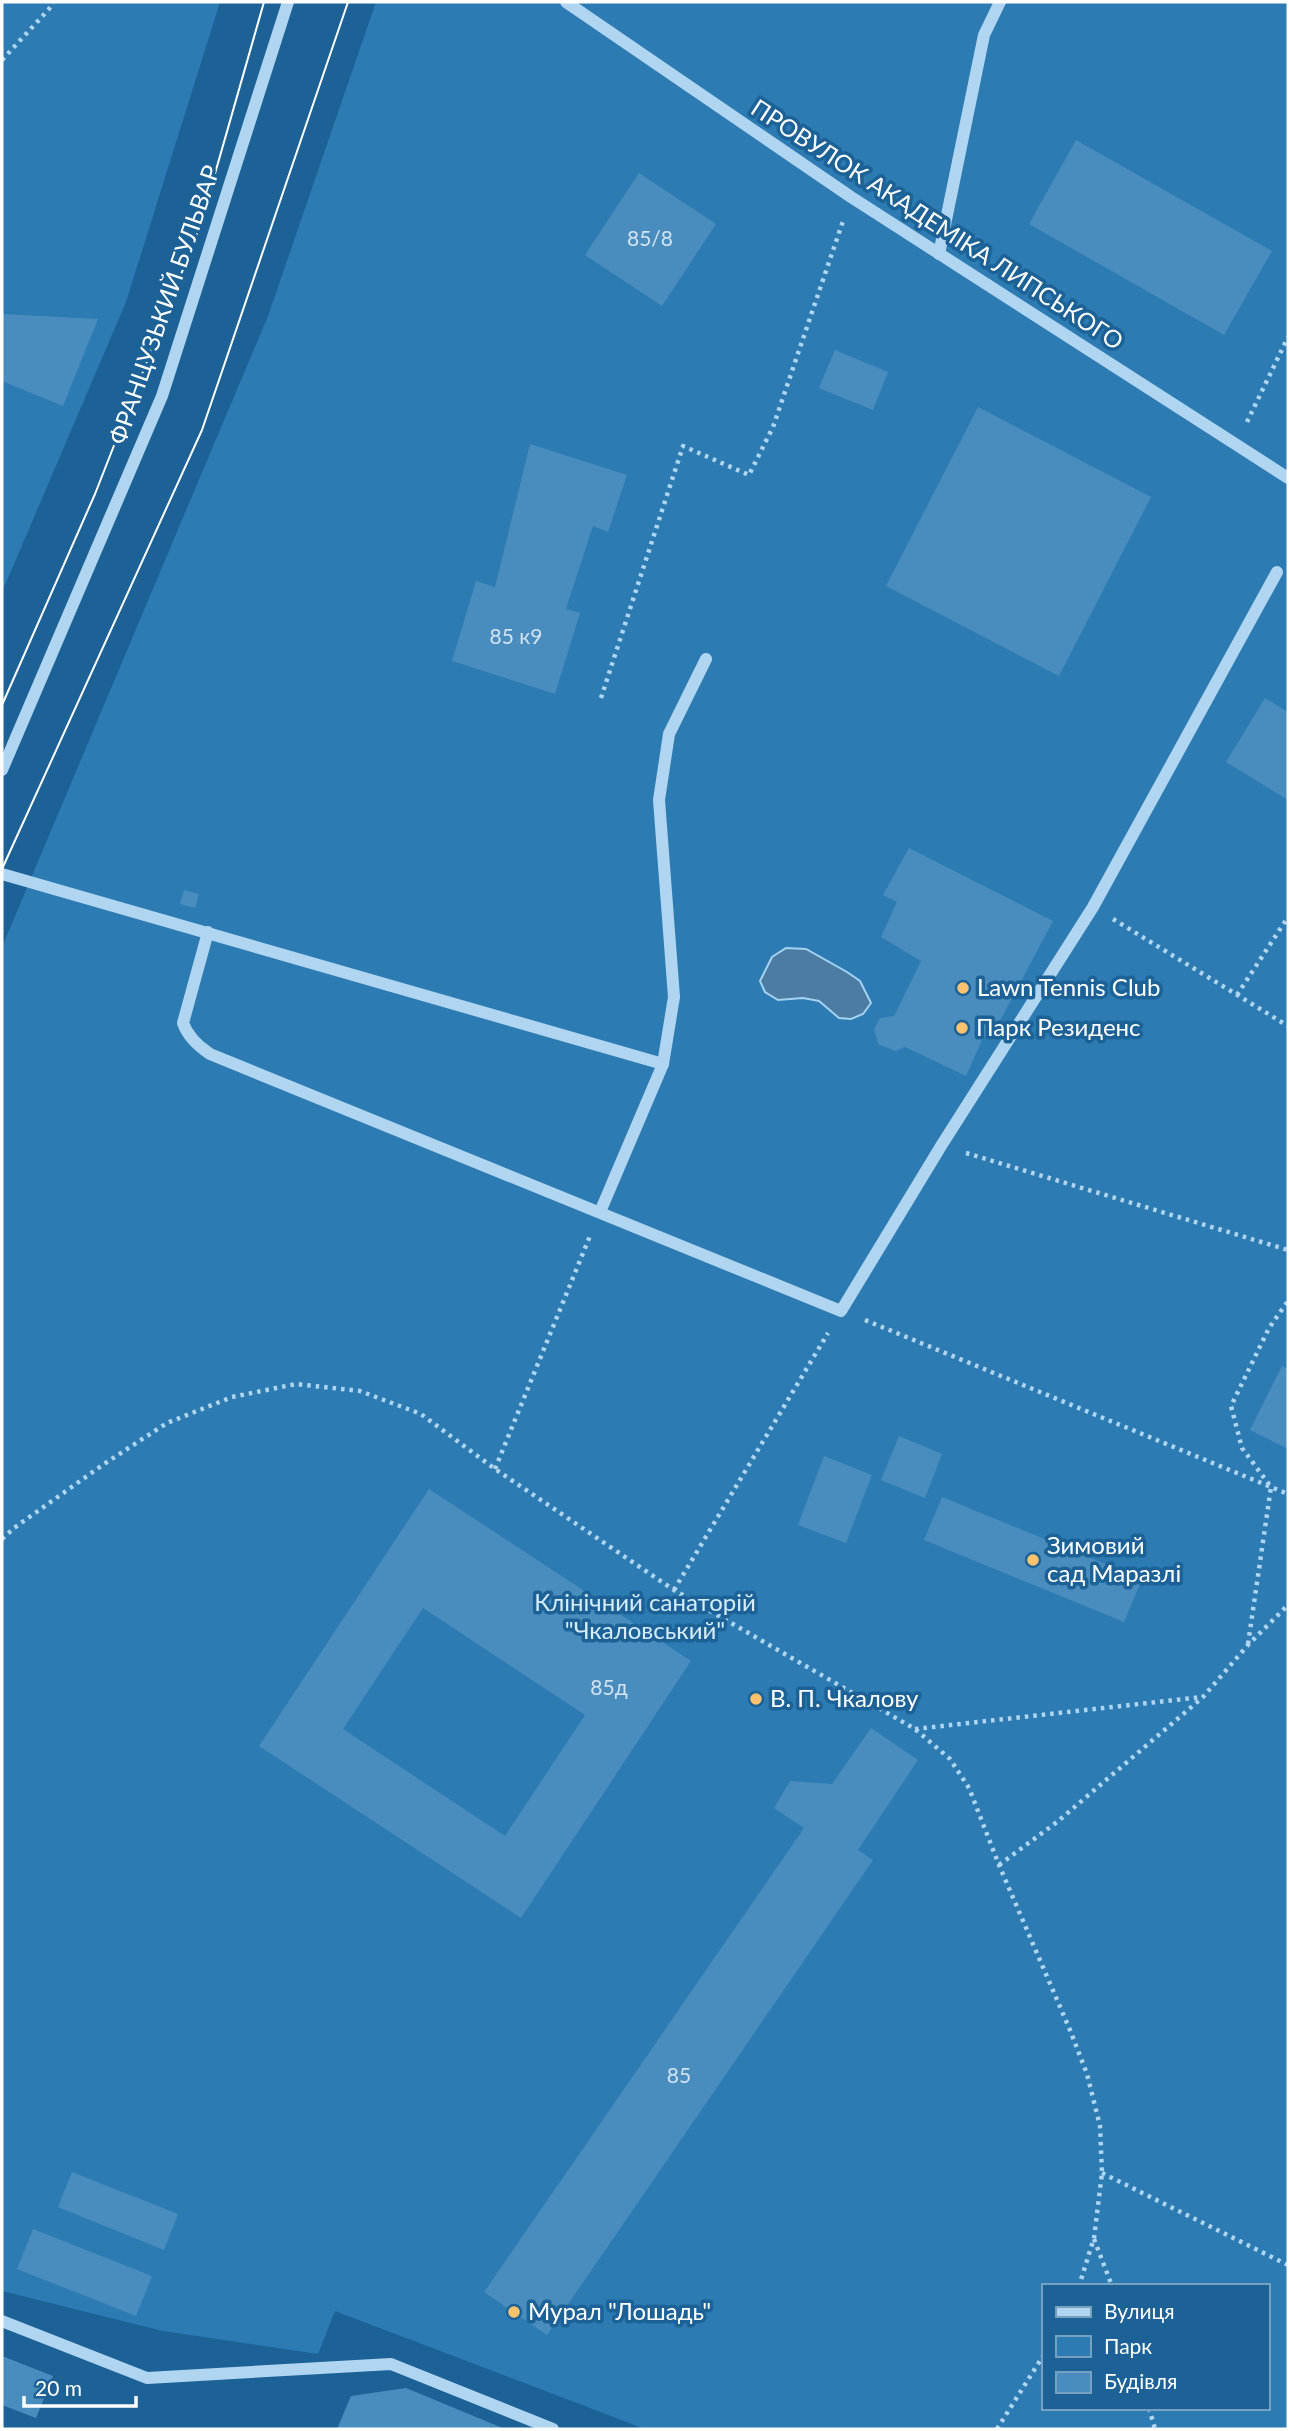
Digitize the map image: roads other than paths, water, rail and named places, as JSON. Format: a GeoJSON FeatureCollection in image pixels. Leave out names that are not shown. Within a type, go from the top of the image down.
{"type":"FeatureCollection","features":[{"type":"Feature","properties":{"kind":"street","name":"ФРАНЦУЗЬКИЙ БУЛЬВАР"},"geometry":{"type":"LineString","coordinates":[[2,770],[162,396],[288,2]]}},
{"type":"Feature","properties":{"kind":"street","name":"ПРОВУЛОК АКАДЕМІКА ЛИПСЬКОГО"},"geometry":{"type":"LineString","coordinates":[[566,2],[851,197],[1288,478]]}},
{"type":"Feature","properties":{"kind":"street"},"geometry":{"type":"LineString","coordinates":[[939,254],[984,35],[1000,2]]}},
{"type":"Feature","properties":{"kind":"street"},"geometry":{"type":"LineString","coordinates":[[208,932],[183,1023],[186,1032],[210,1055],[842,1311],[941,1146],[1093,907],[1277,572]]}},
{"type":"Feature","properties":{"kind":"street"},"geometry":{"type":"LineString","coordinates":[[600,1212],[663,1064],[674,997],[659,800],[669,734],[706,659]]}},
{"type":"Feature","properties":{"kind":"street"},"geometry":{"type":"LineString","coordinates":[[2,874],[663,1064]]}},
{"type":"Feature","properties":{"kind":"street"},"geometry":{"type":"LineString","coordinates":[[2,2321],[147,2378],[391,2364],[553,2429]]}},
{"type":"Feature","properties":{"kind":"tram line"},"geometry":{"type":"LineString","coordinates":[[2,705],[95,494],[200,226],[264,2]]}},
{"type":"Feature","properties":{"kind":"tram line"},"geometry":{"type":"LineString","coordinates":[[2,869],[202,430],[348,2]]}},
{"type":"Feature","properties":{"kind":"place","name":"Lawn Tennis Club"},"geometry":{"type":"Point","coordinates":[963,988]}},
{"type":"Feature","properties":{"kind":"place","name":"Парк Резиденс"},"geometry":{"type":"Point","coordinates":[962,1028]}},
{"type":"Feature","properties":{"kind":"place","name":"Зимовий сад Маразлі"},"geometry":{"type":"Point","coordinates":[1033,1560]}},
{"type":"Feature","properties":{"kind":"place","name":"В. П. Чкалову"},"geometry":{"type":"Point","coordinates":[756,1699]}},
{"type":"Feature","properties":{"kind":"place","name":"Мурал \"Лошадь\""},"geometry":{"type":"Point","coordinates":[514,2312]}},
{"type":"Feature","properties":{"kind":"park label","name":"Клінічний санаторій \"Чкаловський\""},"geometry":{"type":"Point","coordinates":[645,1617]}}]}
